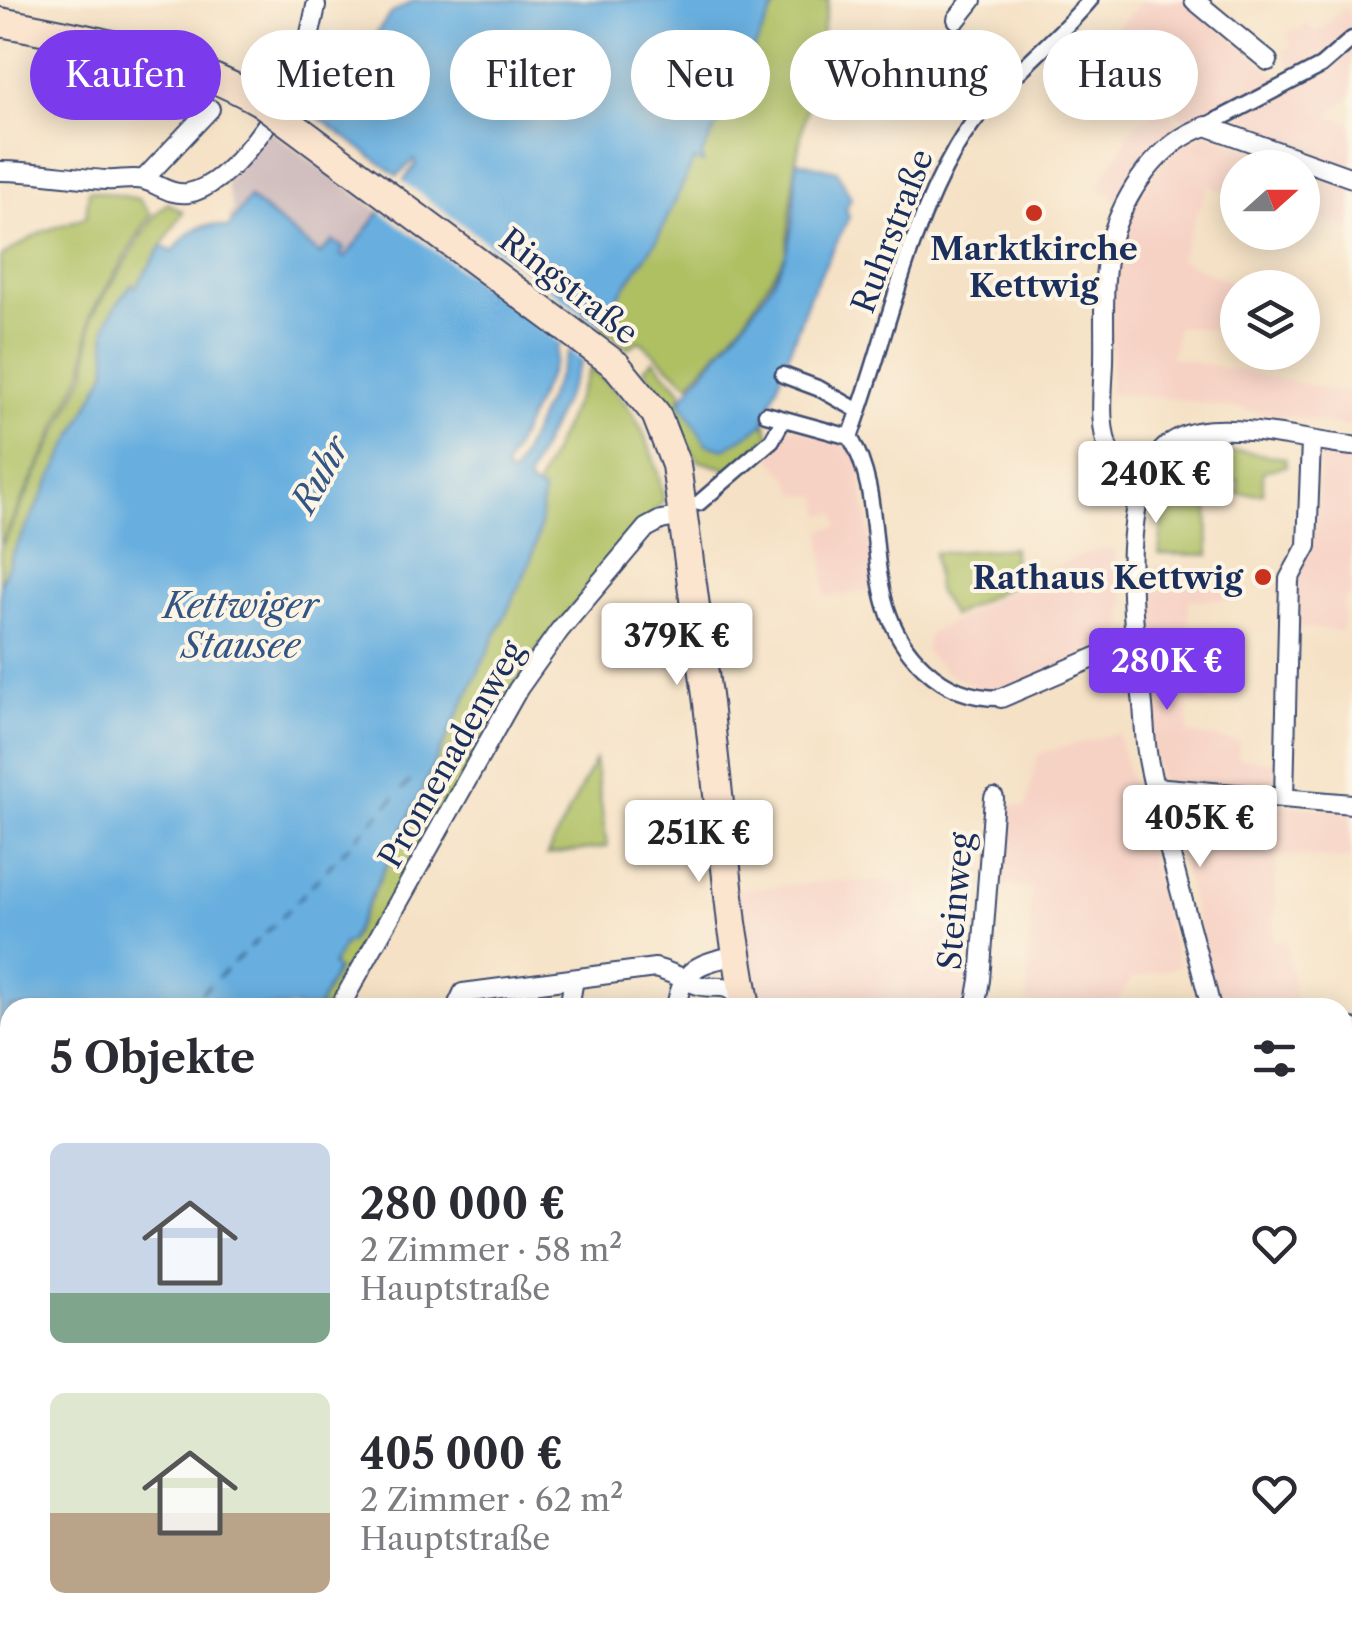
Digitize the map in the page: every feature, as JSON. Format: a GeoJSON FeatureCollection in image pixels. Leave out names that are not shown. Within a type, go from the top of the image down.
{"type":"FeatureCollection","features":[{"type":"Feature","properties":{"kind":"main road","name":"Ringstraße"},"geometry":{"type":"LineString","coordinates":[[0,22],[104,41],[159,57],[205,74],[261,102],[616,365],[643,396],[666,433],[691,509],[744,998]]}},
{"type":"Feature","properties":{"kind":"street"},"geometry":{"type":"LineString","coordinates":[[957,19],[972,0]]}},
{"type":"Feature","properties":{"kind":"street","name":"Ruhrstraße"},"geometry":{"type":"LineString","coordinates":[[850,436],[915,235],[956,147],[1014,72],[1090,0]]}},
{"type":"Feature","properties":{"kind":"street"},"geometry":{"type":"LineString","coordinates":[[1194,0],[1290,81]]}},
{"type":"Feature","properties":{"kind":"street"},"geometry":{"type":"LineString","coordinates":[[0,171],[109,181],[142,180],[171,192],[186,193],[220,177],[286,95],[302,63],[316,2]]}},
{"type":"Feature","properties":{"kind":"street"},"geometry":{"type":"LineString","coordinates":[[1145,479],[1118,466],[1109,451],[1104,424],[1105,298],[1111,240],[1124,207],[1156,158],[1191,132],[1322,66],[1352,40]]}},
{"type":"Feature","properties":{"kind":"street"},"geometry":{"type":"LineString","coordinates":[[142,180],[199,120]]}},
{"type":"Feature","properties":{"kind":"street"},"geometry":{"type":"LineString","coordinates":[[1206,126],[1352,178]]}},
{"type":"Feature","properties":{"kind":"street"},"geometry":{"type":"LineString","coordinates":[[784,375],[859,411]]}},
{"type":"Feature","properties":{"kind":"street"},"geometry":{"type":"LineString","coordinates":[[766,414],[850,436],[862,458],[880,592],[894,628],[914,658],[940,682],[962,693],[1002,698],[1103,654],[1135,649]]}},
{"type":"Feature","properties":{"kind":"street"},"geometry":{"type":"LineString","coordinates":[[691,509],[772,440],[783,420]]}},
{"type":"Feature","properties":{"kind":"street"},"geometry":{"type":"LineString","coordinates":[[1208,998],[1144,735],[1135,649],[1132,525],[1145,479],[1192,443],[1216,432],[1240,429],[1352,446]]}},
{"type":"Feature","properties":{"kind":"street"},"geometry":{"type":"LineString","coordinates":[[1284,798],[1288,579],[1306,546],[1311,442]]}},
{"type":"Feature","properties":{"kind":"street","name":"Promenadenweg"},"geometry":{"type":"LineString","coordinates":[[346,998],[518,689],[559,631],[646,528],[691,509]]}},
{"type":"Feature","properties":{"kind":"street"},"geometry":{"type":"LineString","coordinates":[[1154,786],[1352,804]]}},
{"type":"Feature","properties":{"kind":"street","name":"Steinweg"},"geometry":{"type":"LineString","coordinates":[[977,998],[994,798]]}},
{"type":"Feature","properties":{"kind":"street"},"geometry":{"type":"LineString","coordinates":[[679,998],[686,976],[701,964],[738,955]]}},
{"type":"Feature","properties":{"kind":"street"},"geometry":{"type":"LineString","coordinates":[[461,998],[464,993],[656,968],[686,976],[698,986],[720,985],[740,998]]}},
{"type":"Feature","properties":{"kind":"street"},"geometry":{"type":"LineString","coordinates":[[571,998],[574,979]]}},
{"type":"Feature","properties":{"kind":"shaded area"},"geometry":{"type":"Polygon","coordinates":[[[1143,0],[1186,0],[1281,79],[1190,127],[1184,120],[1198,120],[1198,30],[1116,30],[1143,0]]]}},
{"type":"Feature","properties":{"kind":"shaded area"},"geometry":{"type":"Polygon","coordinates":[[[1345,7],[1352,15],[1352,29],[1319,59],[1293,70],[1282,51],[1293,45],[1286,37],[1307,24],[1316,33],[1345,7]]]}},
{"type":"Feature","properties":{"kind":"shaded area"},"geometry":{"type":"Polygon","coordinates":[[[1352,46],[1352,95],[1330,116],[1352,124],[1352,172],[1320,161],[1320,150],[1289,150],[1230,125],[1255,104],[1352,46]]]}},
{"type":"Feature","properties":{"kind":"shaded area"},"geometry":{"type":"Polygon","coordinates":[[[1144,120],[1175,120],[1183,128],[1120,201],[1097,188],[1133,128],[1144,120]]]}},
{"type":"Feature","properties":{"kind":"shaded area"},"geometry":{"type":"Polygon","coordinates":[[[269,130],[381,212],[348,256],[342,257],[341,252],[320,254],[250,198],[231,222],[228,219],[233,210],[226,183],[269,130]]]}},
{"type":"Feature","properties":{"kind":"shaded area"},"geometry":{"type":"Polygon","coordinates":[[[1206,133],[1254,150],[1220,150],[1220,191],[1208,185],[1179,259],[1220,278],[1220,330],[1178,326],[1171,357],[1352,394],[1352,427],[1178,399],[1110,393],[1112,281],[1118,242],[1130,211],[1155,171],[1181,145],[1206,133]]]}},
{"type":"Feature","properties":{"kind":"shaded area"},"geometry":{"type":"Polygon","coordinates":[[[1320,174],[1352,186],[1352,231],[1320,218],[1320,174]]]}},
{"type":"Feature","properties":{"kind":"shaded area"},"geometry":{"type":"Polygon","coordinates":[[[786,426],[847,439],[859,459],[876,591],[825,597],[822,530],[839,526],[836,513],[822,515],[819,496],[797,495],[791,481],[766,452],[786,426]]]}},
{"type":"Feature","properties":{"kind":"shaded area"},"geometry":{"type":"Polygon","coordinates":[[[1321,451],[1352,455],[1352,598],[1344,599],[1342,631],[1294,627],[1291,579],[1312,547],[1321,451]]]}},
{"type":"Feature","properties":{"kind":"shaded area"},"geometry":{"type":"Polygon","coordinates":[[[1114,549],[1125,600],[1124,629],[1114,640],[1015,686],[981,690],[948,673],[925,652],[929,634],[1057,565],[1090,552],[1114,549]]]}},
{"type":"Feature","properties":{"kind":"shaded area"},"geometry":{"type":"Polygon","coordinates":[[[1155,566],[1242,573],[1242,600],[1189,599],[1187,657],[1215,661],[1208,704],[1154,699],[1146,624],[1155,566]]]}},
{"type":"Feature","properties":{"kind":"shaded area"},"geometry":{"type":"Polygon","coordinates":[[[1154,702],[1189,706],[1188,734],[1240,742],[1238,758],[1278,762],[1277,791],[1159,780],[1150,734],[1154,702]]]}},
{"type":"Feature","properties":{"kind":"shaded area"},"geometry":{"type":"Polygon","coordinates":[[[1118,733],[1179,966],[1132,979],[1120,998],[1027,998],[1031,889],[992,882],[999,803],[1026,807],[1038,754],[1118,733]]]}},
{"type":"Feature","properties":{"kind":"shaded area"},"geometry":{"type":"Polygon","coordinates":[[[1164,796],[1352,811],[1352,859],[1276,856],[1273,942],[1286,941],[1295,998],[1218,998],[1164,796]]]}},
{"type":"Feature","properties":{"kind":"shaded area"},"geometry":{"type":"Polygon","coordinates":[[[831,881],[916,882],[922,921],[977,920],[966,998],[754,998],[736,890],[831,881]]]}},
{"type":"Feature","properties":{"kind":"green space"},"geometry":{"type":"Polygon","coordinates":[[[778,0],[829,0],[823,30],[790,30],[790,120],[804,120],[786,254],[744,321],[689,384],[640,341],[627,348],[599,324],[657,240],[694,159],[702,162],[702,154],[719,120],[770,120],[770,30],[763,30],[778,0]]]}},
{"type":"Feature","properties":{"kind":"green space"},"geometry":{"type":"Polygon","coordinates":[[[89,190],[139,199],[151,214],[90,315],[84,369],[0,546],[0,257],[42,232],[86,217],[89,190]]]}},
{"type":"Feature","properties":{"kind":"green space"},"geometry":{"type":"Polygon","coordinates":[[[168,203],[183,212],[136,287],[132,285],[105,337],[106,372],[11,557],[0,586],[0,550],[87,371],[92,316],[155,215],[168,203]]]}},
{"type":"Feature","properties":{"kind":"green space"},"geometry":{"type":"Polygon","coordinates":[[[654,360],[682,391],[680,401],[763,425],[765,421],[770,436],[730,470],[699,461],[686,443],[665,397],[644,369],[654,360]]]}},
{"type":"Feature","properties":{"kind":"green space"},"geometry":{"type":"Polygon","coordinates":[[[590,369],[631,411],[655,462],[664,500],[537,649],[340,998],[323,998],[337,970],[331,967],[344,944],[350,942],[530,563],[540,527],[543,491],[536,488],[590,369]]]}},
{"type":"Feature","properties":{"kind":"green space"},"geometry":{"type":"Polygon","coordinates":[[[1241,451],[1285,458],[1286,466],[1263,471],[1263,493],[1238,494],[1238,480],[1215,479],[1216,457],[1241,451]]]}},
{"type":"Feature","properties":{"kind":"green space"},"geometry":{"type":"Polygon","coordinates":[[[1189,468],[1199,483],[1198,503],[1208,504],[1209,555],[1159,554],[1165,494],[1189,468]]]}},
{"type":"Feature","properties":{"kind":"green space"},"geometry":{"type":"Polygon","coordinates":[[[1013,548],[1013,584],[952,616],[937,590],[934,553],[1013,548]]]}},
{"type":"Feature","properties":{"kind":"green space"},"geometry":{"type":"Polygon","coordinates":[[[595,760],[607,847],[547,855],[595,760]]]}},
{"type":"Feature","properties":{"kind":"water","name":"Kettwiger Stausee"},"geometry":{"type":"Polygon","coordinates":[[[415,0],[778,0],[763,30],[631,30],[631,120],[720,120],[702,154],[703,163],[694,160],[657,240],[599,324],[533,466],[530,485],[543,491],[540,527],[530,563],[349,943],[344,944],[332,966],[337,969],[322,998],[0,998],[0,586],[11,557],[106,372],[107,323],[162,246],[173,252],[196,229],[210,225],[228,228],[249,198],[320,254],[333,241],[344,248],[341,255],[345,258],[416,164],[414,160],[397,176],[322,120],[430,120],[430,30],[379,30],[391,14],[415,0]],[[591,303],[557,348],[555,362],[505,468],[507,474],[514,473],[591,303]]]}},
{"type":"Feature","properties":{"kind":"water"},"geometry":{"type":"Polygon","coordinates":[[[796,161],[837,171],[851,198],[846,208],[849,217],[809,297],[763,425],[725,449],[706,444],[680,401],[752,311],[777,273],[791,232],[796,161]]]}},
{"type":"Feature","properties":{"kind":"pier"},"geometry":{"type":"Polygon","coordinates":[[[314,120],[320,120],[603,328],[586,363],[566,348],[573,333],[564,346],[377,209],[397,181],[314,120]]]}},
{"type":"Feature","properties":{"kind":"ferry route"},"geometry":{"type":"LineString","coordinates":[[196,998],[276,923],[417,774]]}},
{"type":"Feature","properties":{"kind":"place","name":"Marktkirche Kettwig"},"geometry":{"type":"Point","coordinates":[1034,213]}},
{"type":"Feature","properties":{"kind":"place","name":"Rathaus Kettwig"},"geometry":{"type":"Point","coordinates":[1263,577]}},
{"type":"Feature","properties":{"kind":"water label","name":"Ruhr"},"geometry":{"type":"Point","coordinates":[320,474]}}]}
